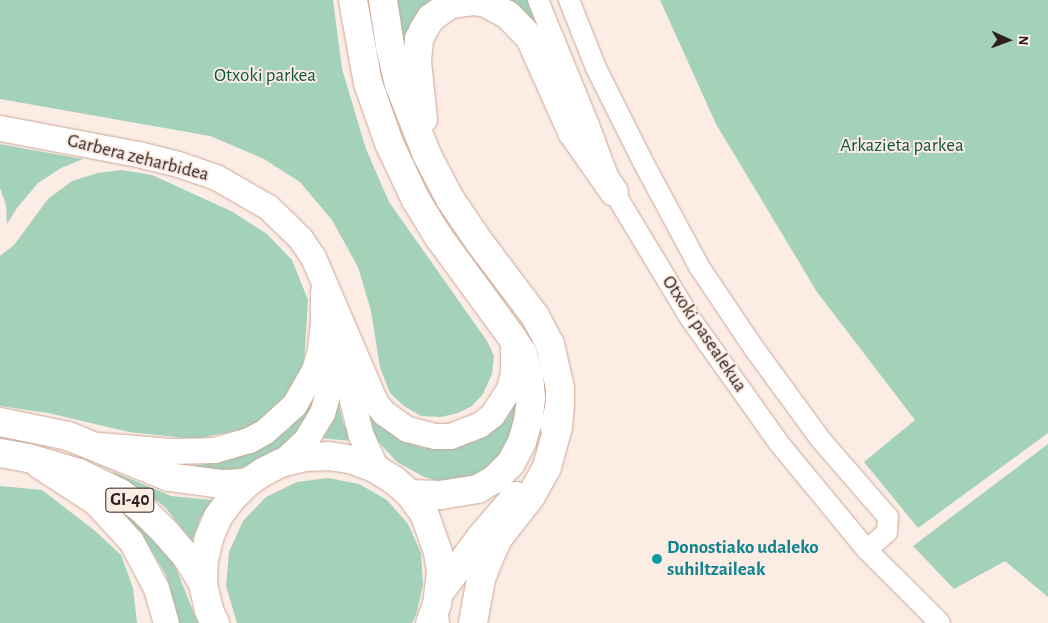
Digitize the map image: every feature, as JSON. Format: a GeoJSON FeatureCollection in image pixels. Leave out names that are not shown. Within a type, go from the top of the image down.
{"type":"FeatureCollection","features":[{"type":"Feature","properties":{"kind":"main road"},"geometry":{"type":"LineString","coordinates":[[353,0],[361,52],[370,91],[389,143],[416,200],[438,236],[513,339],[522,354],[529,375],[531,398],[526,428],[511,463],[495,479],[478,489],[442,495],[410,494]]}},
{"type":"Feature","properties":{"kind":"main road"},"geometry":{"type":"LineString","coordinates":[[383,0],[390,46],[399,84],[427,156],[450,198],[480,244],[543,330],[555,358],[560,403],[558,427],[547,467],[531,496],[500,537],[489,558],[481,579],[473,623]]}},
{"type":"Feature","properties":{"kind":"main road"},"geometry":{"type":"LineString","coordinates":[[427,156],[417,62],[419,39],[431,18],[450,4],[474,1],[486,3],[508,15],[530,38],[572,132],[614,192]]}},
{"type":"Feature","properties":{"kind":"main road"},"geometry":{"type":"LineString","coordinates":[[434,614],[481,537],[536,469],[552,438],[560,403]]}},
{"type":"Feature","properties":{"kind":"main road","name":"GI-40"},"geometry":{"type":"LineString","coordinates":[[0,422],[68,436],[144,468],[169,476],[212,483],[247,483]]}},
{"type":"Feature","properties":{"kind":"main road","name":"GI-40"},"geometry":{"type":"LineString","coordinates":[[0,453],[28,458],[79,473],[120,492],[143,510],[165,532],[186,556],[204,583]]}},
{"type":"Feature","properties":{"kind":"main road"},"geometry":{"type":"LineString","coordinates":[[214,623],[209,610],[204,583],[204,560],[215,524],[231,499],[247,483],[281,463],[305,457],[329,456],[353,460],[376,469],[395,481],[410,494],[424,513],[433,532],[441,572],[434,614]]}},
{"type":"Feature","properties":{"kind":"street","name":"Otxoki pasealekua"},"geometry":{"type":"LineString","coordinates":[[538,0],[614,192],[690,318],[778,442],[867,550],[940,623]]}},
{"type":"Feature","properties":{"kind":"street"},"geometry":{"type":"LineString","coordinates":[[569,0],[600,76],[642,160],[700,268],[752,347],[822,440],[888,517],[887,532],[867,550]]}},
{"type":"Feature","properties":{"kind":"street","name":"Garbera zeharbidea"},"geometry":{"type":"LineString","coordinates":[[0,128],[138,154],[216,177],[248,194],[280,219],[300,238],[323,278],[372,395],[384,413],[407,429],[435,436],[465,432],[479,425],[502,403],[509,389],[513,373],[513,339]]}},
{"type":"Feature","properties":{"kind":"street","name":"Garbera zeharbidea"},"geometry":{"type":"LineString","coordinates":[[281,463],[305,441],[319,420],[328,397],[332,358],[323,278]]}},
{"type":"Feature","properties":{"kind":"street"},"geometry":{"type":"LineString","coordinates":[[90,444],[171,451],[214,450],[249,440],[265,431],[294,405],[314,370],[320,350],[323,320],[323,278]]}},
{"type":"Feature","properties":{"kind":"street","name":"Garbera zeharbidea"},"geometry":{"type":"LineString","coordinates":[[343,329],[352,400],[360,433],[376,469]]}},
{"type":"Feature","properties":{"kind":"street"},"geometry":{"type":"LineString","coordinates":[[28,458],[95,502],[114,521],[131,542],[145,564],[156,588],[166,623]]}},
{"type":"Feature","properties":{"kind":"green space","name":"Otxoki parkea"},"geometry":{"type":"Polygon","coordinates":[[[0,0],[333,0],[342,69],[366,149],[389,202],[487,341],[494,356],[492,374],[483,394],[472,406],[458,413],[441,417],[421,416],[404,406],[390,393],[380,367],[371,311],[358,267],[332,220],[300,182],[264,159],[210,136],[0,99],[0,0]]]}},
{"type":"Feature","properties":{"kind":"green space"},"geometry":{"type":"Polygon","coordinates":[[[396,0],[433,0],[421,7],[412,25],[406,45],[404,44],[396,0]]]}},
{"type":"Feature","properties":{"kind":"green space"},"geometry":{"type":"Polygon","coordinates":[[[508,0],[529,0],[535,16],[533,20],[508,0]]]}},
{"type":"Feature","properties":{"kind":"green space","name":"Arkazieta parkea"},"geometry":{"type":"Polygon","coordinates":[[[660,0],[1048,0],[1048,433],[918,528],[864,462],[915,420],[817,292],[716,124],[660,0]]]}},
{"type":"Feature","properties":{"kind":"green space"},"geometry":{"type":"Polygon","coordinates":[[[0,144],[83,159],[61,168],[38,183],[17,208],[7,224],[6,205],[0,188],[0,144]]]}},
{"type":"Feature","properties":{"kind":"green space"},"geometry":{"type":"Polygon","coordinates":[[[121,170],[152,175],[231,211],[267,234],[292,260],[308,300],[304,364],[292,393],[272,415],[241,430],[195,439],[129,432],[48,413],[0,406],[0,256],[14,245],[48,199],[72,181],[98,173],[121,170]]]}},
{"type":"Feature","properties":{"kind":"green space"},"geometry":{"type":"Polygon","coordinates":[[[359,385],[391,433],[420,447],[448,449],[478,440],[503,418],[516,399],[516,411],[512,430],[502,455],[490,467],[469,479],[442,482],[424,477],[397,462],[373,436],[359,385]]]}},
{"type":"Feature","properties":{"kind":"green space"},"geometry":{"type":"Polygon","coordinates":[[[320,387],[315,405],[293,439],[251,465],[232,470],[207,470],[169,463],[192,466],[229,460],[260,447],[289,429],[320,387]]]}},
{"type":"Feature","properties":{"kind":"green space"},"geometry":{"type":"Polygon","coordinates":[[[338,401],[343,422],[352,441],[319,438],[338,401]]]}},
{"type":"Feature","properties":{"kind":"green space"},"geometry":{"type":"Polygon","coordinates":[[[1048,444],[1048,597],[1005,561],[954,589],[913,546],[1048,444]]]}},
{"type":"Feature","properties":{"kind":"green space"},"geometry":{"type":"Polygon","coordinates":[[[114,472],[171,496],[212,500],[200,519],[192,541],[165,507],[142,490],[113,475],[114,472]]]}},
{"type":"Feature","properties":{"kind":"green space"},"geometry":{"type":"Polygon","coordinates":[[[328,478],[359,484],[387,500],[408,524],[421,553],[423,585],[416,615],[412,623],[237,623],[226,586],[229,552],[243,521],[266,497],[297,482],[328,478]]]}},
{"type":"Feature","properties":{"kind":"green space"},"geometry":{"type":"Polygon","coordinates":[[[0,486],[42,490],[94,530],[121,555],[133,588],[137,623],[0,623],[0,486]]]}},
{"type":"Feature","properties":{"kind":"green space"},"geometry":{"type":"Polygon","coordinates":[[[115,507],[119,507],[157,540],[175,566],[198,623],[179,623],[166,575],[144,538],[115,507]]]}},
{"type":"Feature","properties":{"kind":"place","name":"Donostiako udaleko suhiltzaileak"},"geometry":{"type":"Point","coordinates":[657,559]}}]}
